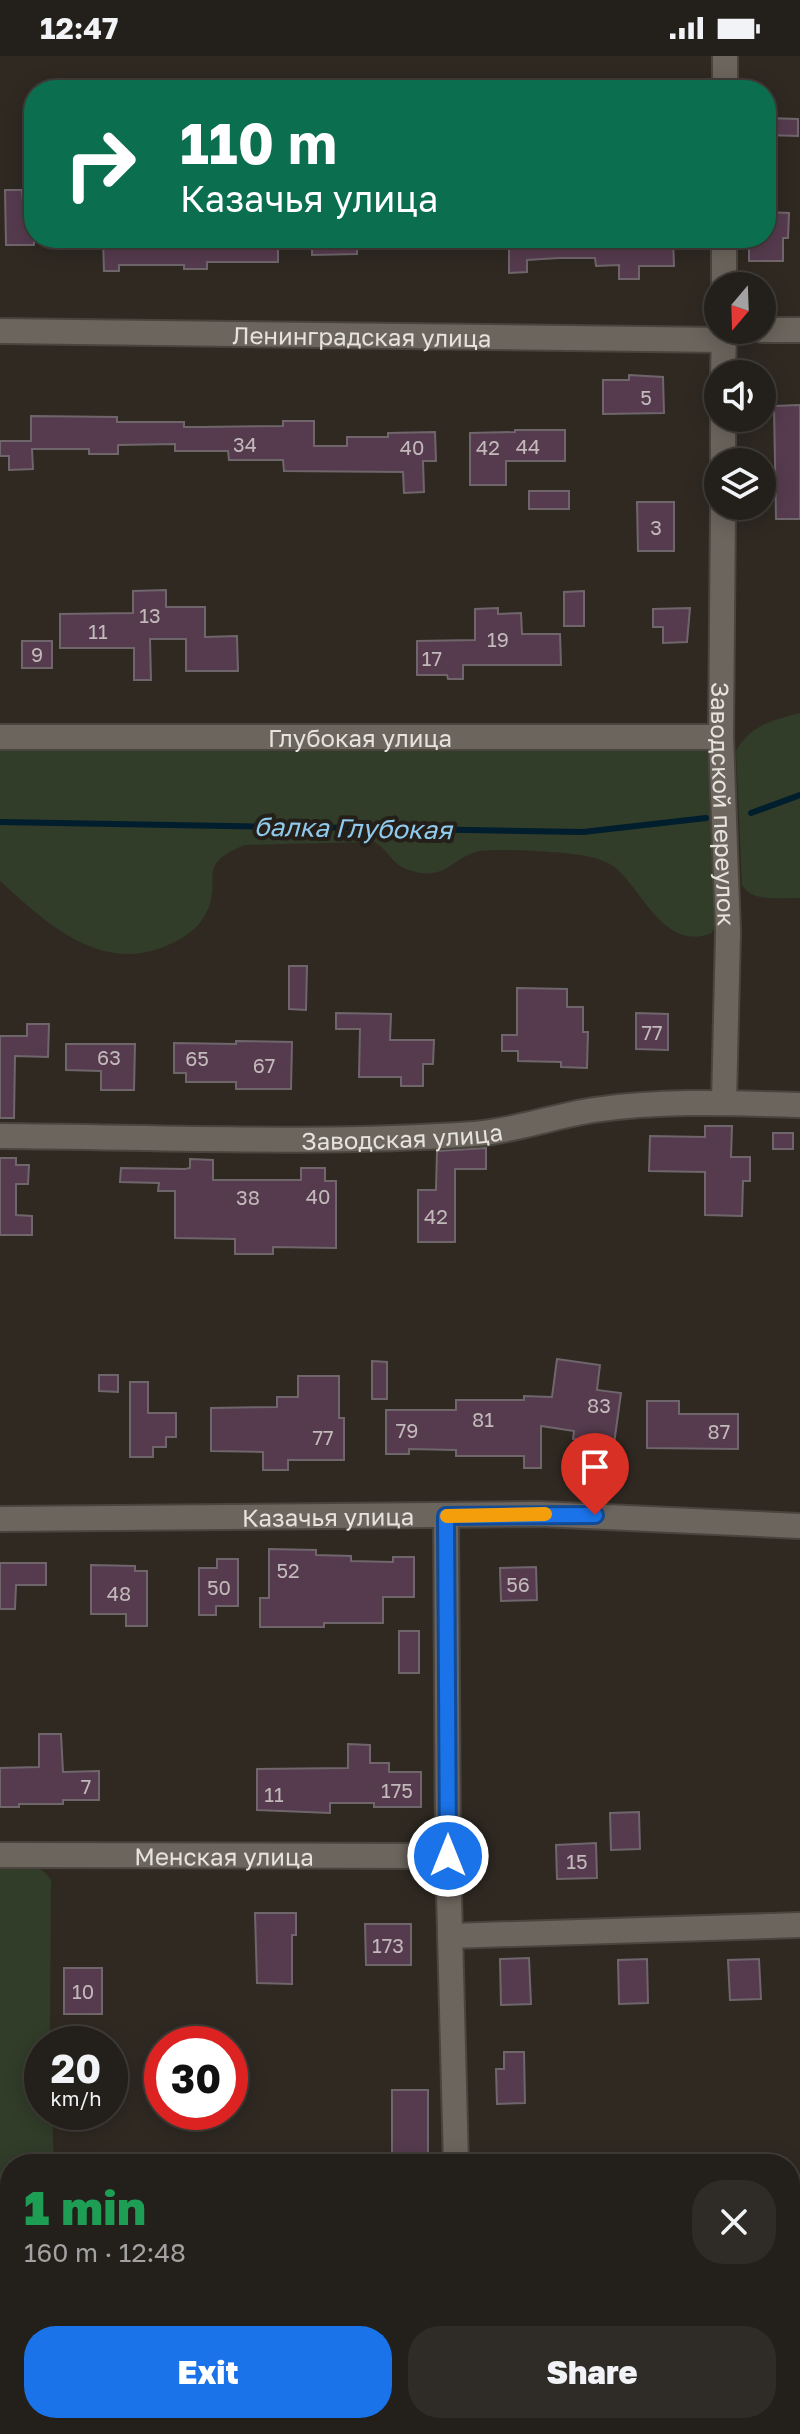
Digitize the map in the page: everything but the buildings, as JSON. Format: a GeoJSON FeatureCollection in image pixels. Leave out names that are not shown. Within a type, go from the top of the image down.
{"type":"FeatureCollection","features":[{"type":"Feature","properties":{"kind":"street"},"geometry":{"type":"LineString","coordinates":[[725,56],[725,80]]}},
{"type":"Feature","properties":{"kind":"street"},"geometry":{"type":"LineString","coordinates":[[724,248],[724,272]]}},
{"type":"Feature","properties":{"kind":"street"},"geometry":{"type":"LineString","coordinates":[[776,330],[800,330]]}},
{"type":"Feature","properties":{"kind":"street","name":"Ленинградская улица"},"geometry":{"type":"LineString","coordinates":[[0,331],[704,335]]}},
{"type":"Feature","properties":{"kind":"street","name":"Заводской переулок"},"geometry":{"type":"LineString","coordinates":[[723,520],[721,737],[728,932],[724,1103]]}},
{"type":"Feature","properties":{"kind":"street","name":"Глубокая улица"},"geometry":{"type":"LineString","coordinates":[[0,737],[721,737]]}},
{"type":"Feature","properties":{"kind":"street","name":"Заводская улица"},"geometry":{"type":"LineString","coordinates":[[0,1136],[381,1138],[509,1130],[625,1106],[724,1103],[800,1105]]}},
{"type":"Feature","properties":{"kind":"street","name":"Казачья улица"},"geometry":{"type":"LineString","coordinates":[[0,1519],[578,1514],[800,1526]]}},
{"type":"Feature","properties":{"kind":"street"},"geometry":{"type":"LineString","coordinates":[[446,1516],[448,1856],[456,2154]]}},
{"type":"Feature","properties":{"kind":"street","name":"Менская улица"},"geometry":{"type":"LineString","coordinates":[[0,1855],[448,1856]]}},
{"type":"Feature","properties":{"kind":"street"},"geometry":{"type":"LineString","coordinates":[[450,1936],[800,1925]]}},
{"type":"Feature","properties":{"kind":"green space"},"geometry":{"type":"Polygon","coordinates":[[[800,713],[800,898],[760,897],[742,885],[736,751],[755,729],[800,713]]]}},
{"type":"Feature","properties":{"kind":"green space"},"geometry":{"type":"Polygon","coordinates":[[[0,746],[709,746],[719,918],[712,933],[695,937],[680,934],[655,914],[613,866],[581,855],[517,850],[480,851],[439,871],[419,873],[401,867],[375,842],[245,845],[219,860],[214,868],[210,904],[197,927],[177,941],[142,953],[119,954],[97,949],[55,927],[0,881],[0,746]]]}},
{"type":"Feature","properties":{"kind":"green space"},"geometry":{"type":"Polygon","coordinates":[[[0,1865],[35,1867],[51,1880],[50,2026],[24,2026],[24,2130],[53,2130],[54,2154],[0,2154],[0,1865]]]}},
{"type":"Feature","properties":{"kind":"waterway","name":"балка Глубокая"},"geometry":{"type":"LineString","coordinates":[[751,813],[800,795]]}},
{"type":"Feature","properties":{"kind":"waterway","name":"балка Глубокая"},"geometry":{"type":"LineString","coordinates":[[0,822],[583,832],[706,818]]}},
{"type":"Feature","properties":{"kind":"slow traffic"},"geometry":{"type":"LineString","coordinates":[[447,1516],[545,1514]]}},
{"type":"Feature","properties":{"kind":"route"},"geometry":{"type":"LineString","coordinates":[[448,1856],[446,1516],[595,1515]]}}]}
